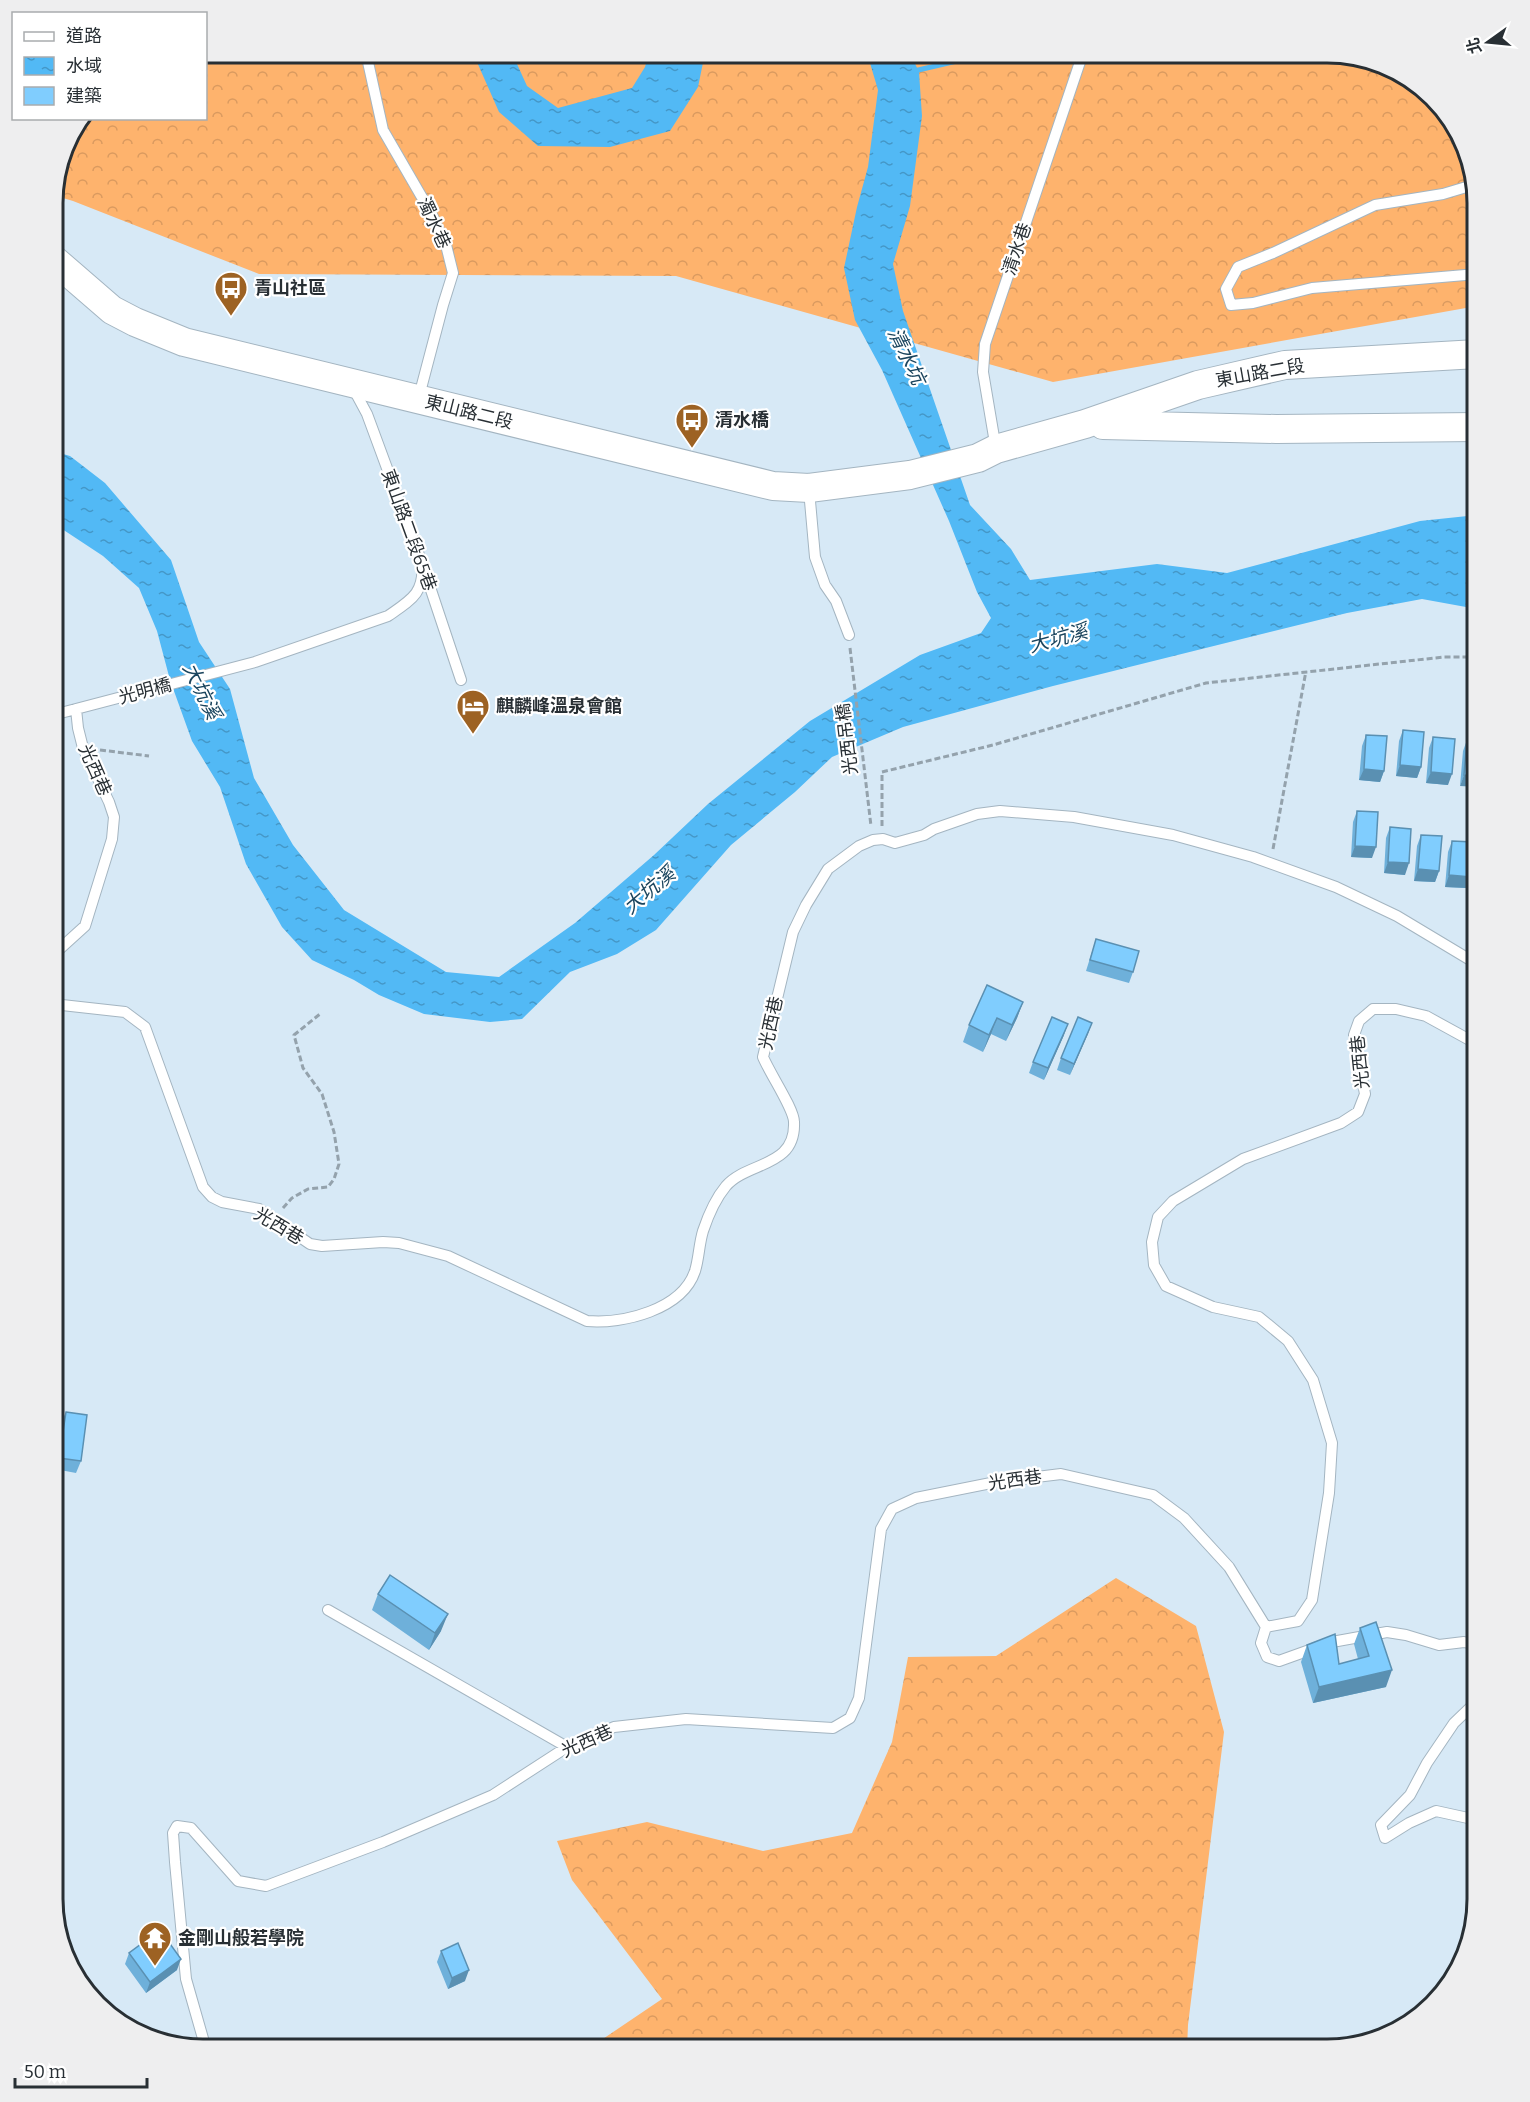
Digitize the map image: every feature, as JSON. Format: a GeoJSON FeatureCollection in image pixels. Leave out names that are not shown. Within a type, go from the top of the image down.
{"type":"FeatureCollection","features":[{"type":"Feature","properties":{"kind":"main road","name":"東山路二段"},"geometry":{"type":"LineString","coordinates":[[63,268],[112,310],[184,342],[245,355],[351,384],[773,486],[809,488],[910,476],[1086,424],[1198,385],[1285,365],[1467,355]]}},
{"type":"Feature","properties":{"kind":"main road","name":"東山路二段"},"geometry":{"type":"LineString","coordinates":[[1086,424],[1276,429],[1467,427]]}},
{"type":"Feature","properties":{"kind":"lane","name":"濁水巷"},"geometry":{"type":"LineString","coordinates":[[368,63],[383,130],[431,213],[446,245],[453,273],[418,400]]}},
{"type":"Feature","properties":{"kind":"lane","name":"清水巷"},"geometry":{"type":"LineString","coordinates":[[987,454],[983,372],[985,344],[1080,63]]}},
{"type":"Feature","properties":{"kind":"lane"},"geometry":{"type":"LineString","coordinates":[[1466,188],[1375,205],[1238,267],[1226,289],[1231,305],[1253,303],[1312,288],[1467,274]]}},
{"type":"Feature","properties":{"kind":"lane","name":"東山路二段65巷"},"geometry":{"type":"LineString","coordinates":[[351,384],[367,414],[422,563],[461,680]]}},
{"type":"Feature","properties":{"kind":"lane"},"geometry":{"type":"LineString","coordinates":[[809,488],[815,557],[825,585],[836,601],[849,635]]}},
{"type":"Feature","properties":{"kind":"lane","name":"光明橋"},"geometry":{"type":"LineString","coordinates":[[76,709],[255,662],[388,616],[419,590],[423,577],[422,563]]}},
{"type":"Feature","properties":{"kind":"lane"},"geometry":{"type":"LineString","coordinates":[[63,712],[76,709]]}},
{"type":"Feature","properties":{"kind":"lane","name":"光西巷"},"geometry":{"type":"LineString","coordinates":[[63,946],[85,926],[112,838],[114,817],[83,748],[76,709]]}},
{"type":"Feature","properties":{"kind":"lane"},"geometry":{"type":"LineString","coordinates":[[878,840],[895,843],[924,836],[934,829],[977,814],[1000,811],[1074,817],[1173,836],[1271,863],[1336,887],[1397,916],[1467,957]]}},
{"type":"Feature","properties":{"kind":"lane","name":"光西巷"},"geometry":{"type":"LineString","coordinates":[[63,1005],[125,1012],[145,1027],[203,1187],[212,1197],[222,1202],[259,1209],[310,1244],[322,1246],[399,1243],[448,1256],[587,1321],[607,1323],[639,1316],[677,1297],[686,1288],[695,1272],[703,1231],[716,1201],[727,1185],[740,1175],[773,1161],[784,1153],[790,1141],[794,1122],[789,1105],[763,1057],[793,932],[806,905],[828,870],[859,846],[878,840]]}},
{"type":"Feature","properties":{"kind":"lane","name":"光西巷"},"geometry":{"type":"LineString","coordinates":[[203,2039],[186,1979],[174,1852],[173,1833],[177,1826],[191,1828],[238,1881],[266,1886],[383,1842],[493,1795],[567,1747],[614,1727],[686,1719],[833,1728],[850,1718],[859,1698],[880,1529],[892,1509],[916,1498],[996,1482],[1061,1474],[1154,1495],[1184,1518],[1229,1567],[1266,1627],[1298,1621],[1311,1600],[1329,1493],[1332,1443],[1313,1380],[1288,1341],[1260,1317],[1213,1307],[1166,1286],[1154,1265],[1152,1242],[1158,1217],[1173,1201],[1242,1159],[1341,1123],[1358,1112],[1365,1094],[1354,1035],[1359,1021],[1373,1009],[1396,1009],[1426,1016],[1467,1038]]}},
{"type":"Feature","properties":{"kind":"lane"},"geometry":{"type":"LineString","coordinates":[[328,1610],[567,1747]]}},
{"type":"Feature","properties":{"kind":"lane"},"geometry":{"type":"LineString","coordinates":[[1266,1627],[1261,1643],[1267,1657],[1279,1661],[1332,1642],[1387,1632],[1439,1645],[1467,1643]]}},
{"type":"Feature","properties":{"kind":"lane"},"geometry":{"type":"LineString","coordinates":[[1467,1711],[1454,1723],[1427,1763],[1410,1795],[1381,1825],[1385,1838],[1409,1823],[1436,1811],[1467,1818]]}},
{"type":"Feature","properties":{"kind":"path","name":"光西吊橋"},"geometry":{"type":"LineString","coordinates":[[849,635],[878,840]]}},
{"type":"Feature","properties":{"kind":"path"},"geometry":{"type":"LineString","coordinates":[[878,840],[882,771],[993,745],[1206,683],[1444,657],[1467,657]]}},
{"type":"Feature","properties":{"kind":"path"},"geometry":{"type":"LineString","coordinates":[[1271,863],[1306,671]]}},
{"type":"Feature","properties":{"kind":"path"},"geometry":{"type":"LineString","coordinates":[[83,748],[149,756]]}},
{"type":"Feature","properties":{"kind":"path"},"geometry":{"type":"LineString","coordinates":[[273,1218],[292,1198],[308,1189],[328,1187],[334,1179],[339,1164],[334,1132],[322,1094],[303,1068],[294,1035],[320,1014]]}},
{"type":"Feature","properties":{"kind":"green space"},"geometry":{"type":"Polygon","coordinates":[[[207,63],[1336,63],[1372,70],[1405,87],[1426,104],[1448,133],[1462,167],[1466,185],[1467,308],[1053,382],[676,276],[259,274],[63,198],[64,185],[70,158],[77,141],[91,120],[207,120],[207,63]]]}},
{"type":"Feature","properties":{"kind":"green space"},"geometry":{"type":"Polygon","coordinates":[[[1116,1578],[1196,1626],[1224,1732],[1187,2039],[603,2039],[662,1999],[572,1880],[557,1841],[647,1822],[763,1851],[852,1833],[892,1742],[908,1657],[996,1656],[1116,1578]]]}},
{"type":"Feature","properties":{"kind":"water"},"geometry":{"type":"Polygon","coordinates":[[[477,63],[517,63],[527,86],[558,108],[632,88],[646,63],[703,63],[698,87],[670,131],[610,147],[538,146],[499,112],[477,63]]]}},
{"type":"Feature","properties":{"kind":"water"},"geometry":{"type":"Polygon","coordinates":[[[870,63],[915,63],[919,72],[922,116],[910,206],[893,264],[903,311],[970,505],[1011,549],[1030,580],[1157,564],[1227,573],[1420,521],[1467,516],[1467,607],[1422,599],[1347,613],[1053,686],[903,727],[832,757],[795,792],[731,845],[656,930],[617,954],[570,972],[522,1019],[490,1022],[424,1014],[379,995],[312,960],[282,927],[246,864],[220,787],[192,741],[170,680],[157,631],[139,588],[103,556],[63,530],[63,454],[70,456],[105,483],[171,560],[199,642],[230,689],[254,778],[293,845],[344,910],[446,972],[499,977],[575,923],[654,855],[708,804],[810,721],[920,655],[981,633],[991,618],[977,592],[949,521],[882,370],[855,320],[844,268],[868,167],[878,90],[870,63]]]}},
{"type":"Feature","properties":{"kind":"building"},"geometry":{"type":"Polygon","coordinates":[[[1403,730],[1424,732],[1421,767],[1400,765],[1403,730]]]}},
{"type":"Feature","properties":{"kind":"building"},"geometry":{"type":"Polygon","coordinates":[[[1366,735],[1387,736],[1384,771],[1364,769],[1366,735]]]}},
{"type":"Feature","properties":{"kind":"building"},"geometry":{"type":"Polygon","coordinates":[[[1433,737],[1455,739],[1452,774],[1431,772],[1433,737]]]}},
{"type":"Feature","properties":{"kind":"building"},"geometry":{"type":"Polygon","coordinates":[[[1467,740],[1467,775],[1464,775],[1467,740]]]}},
{"type":"Feature","properties":{"kind":"building"},"geometry":{"type":"Polygon","coordinates":[[[1357,811],[1378,812],[1376,847],[1355,846],[1357,811]]]}},
{"type":"Feature","properties":{"kind":"building"},"geometry":{"type":"Polygon","coordinates":[[[1390,827],[1411,829],[1409,863],[1388,862],[1390,827]]]}},
{"type":"Feature","properties":{"kind":"building"},"geometry":{"type":"Polygon","coordinates":[[[1421,835],[1442,836],[1439,871],[1418,869],[1421,835]]]}},
{"type":"Feature","properties":{"kind":"building"},"geometry":{"type":"Polygon","coordinates":[[[1452,841],[1467,842],[1467,877],[1449,875],[1452,841]]]}},
{"type":"Feature","properties":{"kind":"building"},"geometry":{"type":"Polygon","coordinates":[[[1096,939],[1139,951],[1133,972],[1090,960],[1096,939]]]}},
{"type":"Feature","properties":{"kind":"building"},"geometry":{"type":"Polygon","coordinates":[[[987,985],[1023,1002],[1012,1025],[997,1018],[989,1035],[969,1025],[987,985]]]}},
{"type":"Feature","properties":{"kind":"building"},"geometry":{"type":"Polygon","coordinates":[[[1052,1017],[1068,1024],[1048,1068],[1033,1062],[1052,1017]]]}},
{"type":"Feature","properties":{"kind":"building"},"geometry":{"type":"Polygon","coordinates":[[[1078,1017],[1092,1023],[1074,1064],[1061,1058],[1078,1017]]]}},
{"type":"Feature","properties":{"kind":"building"},"geometry":{"type":"Polygon","coordinates":[[[66,1412],[87,1415],[81,1461],[63,1459],[66,1412]]]}},
{"type":"Feature","properties":{"kind":"building"},"geometry":{"type":"Polygon","coordinates":[[[390,1575],[448,1614],[435,1633],[378,1594],[390,1575]]]}},
{"type":"Feature","properties":{"kind":"building"},"geometry":{"type":"Polygon","coordinates":[[[1376,1622],[1392,1670],[1319,1687],[1307,1645],[1335,1634],[1339,1664],[1369,1656],[1360,1628],[1376,1622]]]}},
{"type":"Feature","properties":{"kind":"building"},"geometry":{"type":"Polygon","coordinates":[[[160,1930],[181,1959],[150,1982],[129,1953],[160,1930]]]}},
{"type":"Feature","properties":{"kind":"building"},"geometry":{"type":"Polygon","coordinates":[[[458,1943],[469,1970],[452,1978],[441,1951],[458,1943]]]}},
{"type":"Feature","properties":{"kind":"waterway"},"geometry":{"type":"LineString","coordinates":[[914,71],[948,63]]}},
{"type":"Feature","properties":{"kind":"place","name":"青山社區"},"geometry":{"type":"Point","coordinates":[231,317]}},
{"type":"Feature","properties":{"kind":"place","name":"清水橋"},"geometry":{"type":"Point","coordinates":[692,449]}},
{"type":"Feature","properties":{"kind":"place","name":"麒麟峰溫泉會館"},"geometry":{"type":"Point","coordinates":[473,735]}},
{"type":"Feature","properties":{"kind":"place","name":"金剛山般若學院"},"geometry":{"type":"Point","coordinates":[155,1967]}},
{"type":"Feature","properties":{"kind":"water label","name":"清水坑"},"geometry":{"type":"Point","coordinates":[907,356]}},
{"type":"Feature","properties":{"kind":"water label","name":"大坑溪"},"geometry":{"type":"Point","coordinates":[1058,638]}},
{"type":"Feature","properties":{"kind":"water label","name":"大坑溪"},"geometry":{"type":"Point","coordinates":[202,691]}},
{"type":"Feature","properties":{"kind":"water label","name":"大坑溪"},"geometry":{"type":"Point","coordinates":[649,890]}}]}
